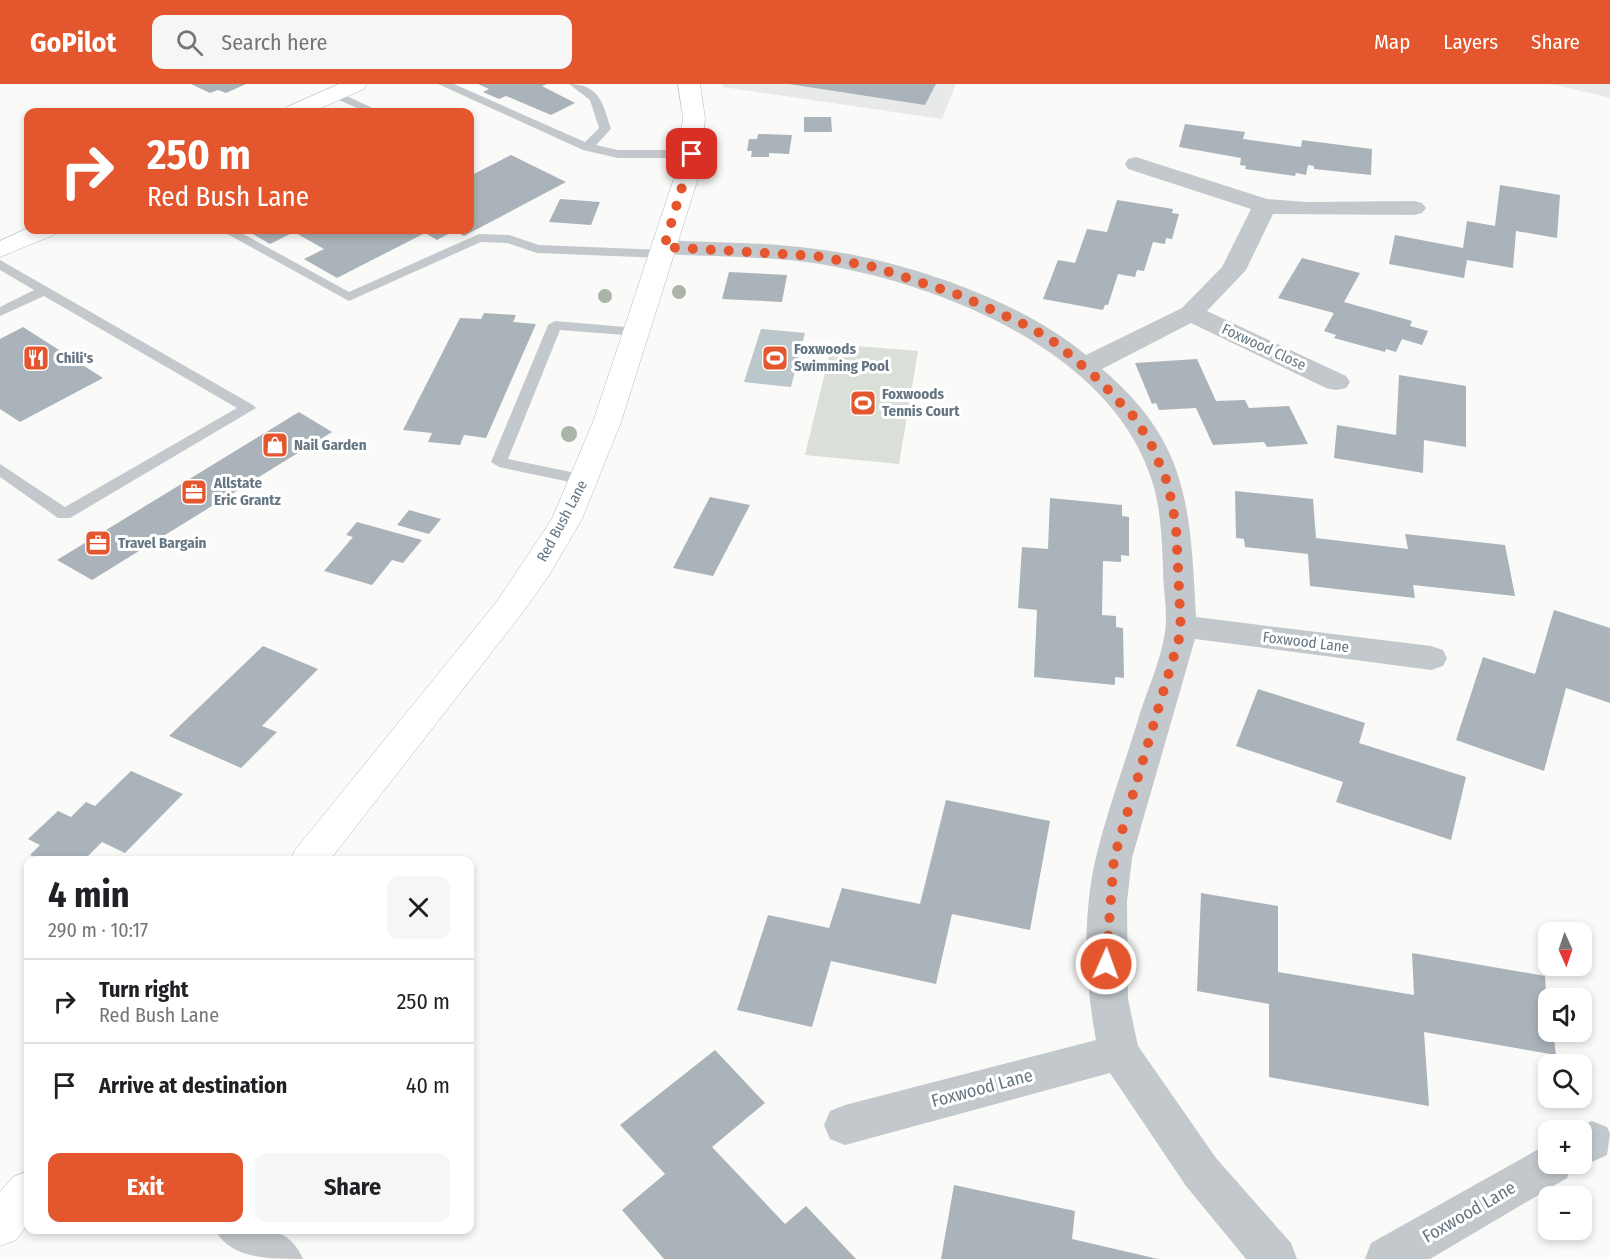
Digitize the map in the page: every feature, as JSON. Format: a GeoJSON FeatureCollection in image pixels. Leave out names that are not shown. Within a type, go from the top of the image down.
{"type":"FeatureCollection","features":[{"type":"Feature","properties":{"kind":"street"},"geometry":{"type":"LineString","coordinates":[[304,108],[356,84]]}},
{"type":"Feature","properties":{"kind":"street","name":"Red Bush Lane"},"geometry":{"type":"LineString","coordinates":[[312,856],[509,608],[567,519],[584,480],[637,332],[692,154],[694,118],[689,84]]}},
{"type":"Feature","properties":{"kind":"street"},"geometry":{"type":"LineString","coordinates":[[1136,164],[1265,206],[1307,210],[1414,208]]}},
{"type":"Feature","properties":{"kind":"street"},"geometry":{"type":"LineString","coordinates":[[1084,368],[1191,314],[1233,270],[1265,206]]}},
{"type":"Feature","properties":{"kind":"street"},"geometry":{"type":"LineString","coordinates":[[0,250],[36,234]]}},
{"type":"Feature","properties":{"kind":"street"},"geometry":{"type":"LineString","coordinates":[[664,250],[816,256],[874,267],[959,295],[1030,327],[1057,344],[1135,418],[1151,444],[1168,484],[1176,526],[1181,626],[1114,858],[1106,964],[1108,999],[1119,1052],[1201,1172],[1275,1259]]}},
{"type":"Feature","properties":{"kind":"street","name":"Foxwood Close"},"geometry":{"type":"LineString","coordinates":[[1191,314],[1336,382]]}},
{"type":"Feature","properties":{"kind":"street","name":"Foxwood Lane"},"geometry":{"type":"LineString","coordinates":[[1181,626],[1431,658]]}},
{"type":"Feature","properties":{"kind":"street","name":"Foxwood Lane"},"geometry":{"type":"LineString","coordinates":[[845,1125],[1119,1052]]}},
{"type":"Feature","properties":{"kind":"street","name":"Foxwood Lane"},"geometry":{"type":"LineString","coordinates":[[1387,1259],[1538,1172]]}},
{"type":"Feature","properties":{"kind":"street"},"geometry":{"type":"LineString","coordinates":[[0,1225],[24,1197]]}},
{"type":"Feature","properties":{"kind":"street"},"geometry":{"type":"LineString","coordinates":[[243,1234],[281,1259]]}},
{"type":"Feature","properties":{"kind":"lane"},"geometry":{"type":"LineString","coordinates":[[444,84],[587,147],[618,154],[692,154]]}},
{"type":"Feature","properties":{"kind":"lane"},"geometry":{"type":"LineString","coordinates":[[575,84],[595,98],[605,129],[587,147]]}},
{"type":"Feature","properties":{"kind":"lane"},"geometry":{"type":"LineString","coordinates":[[334,94],[366,108]]}},
{"type":"Feature","properties":{"kind":"lane"},"geometry":{"type":"LineString","coordinates":[[234,234],[349,297],[479,238],[508,239],[537,249],[664,250]]}},
{"type":"Feature","properties":{"kind":"lane"},"geometry":{"type":"LineString","coordinates":[[0,264],[248,408],[64,514],[0,469]]}},
{"type":"Feature","properties":{"kind":"lane"},"geometry":{"type":"LineString","coordinates":[[0,312],[45,290]]}},
{"type":"Feature","properties":{"kind":"lane"},"geometry":{"type":"LineString","coordinates":[[584,480],[499,462],[555,324],[637,332]]}},
{"type":"Feature","properties":{"kind":"shaded area"},"geometry":{"type":"Polygon","coordinates":[[[722,84],[956,84],[942,119],[723,87],[722,84]]]}},
{"type":"Feature","properties":{"kind":"shaded area"},"geometry":{"type":"Polygon","coordinates":[[[1544,84],[1610,84],[1610,98],[1556,85],[1544,84]]]}},
{"type":"Feature","properties":{"kind":"shaded area","name":"Foxwoods Swimming Pool"},"geometry":{"type":"Polygon","coordinates":[[[761,329],[805,333],[791,387],[744,382],[761,329]]]}},
{"type":"Feature","properties":{"kind":"shaded area","name":"Foxwoods Tennis Court"},"geometry":{"type":"Polygon","coordinates":[[[832,344],[918,351],[899,464],[805,455],[832,344]]]}},
{"type":"Feature","properties":{"kind":"building"},"geometry":{"type":"Polygon","coordinates":[[[191,84],[246,84],[226,93],[218,90],[210,93],[191,84]]]}},
{"type":"Feature","properties":{"kind":"building"},"geometry":{"type":"Polygon","coordinates":[[[478,84],[547,84],[542,86],[575,103],[551,115],[506,96],[499,99],[483,92],[489,89],[478,84]]]}},
{"type":"Feature","properties":{"kind":"building"},"geometry":{"type":"Polygon","coordinates":[[[789,84],[936,84],[925,105],[789,84]]]}},
{"type":"Feature","properties":{"kind":"building"},"geometry":{"type":"Polygon","coordinates":[[[804,117],[831,117],[832,132],[804,132],[804,117]]]}},
{"type":"Feature","properties":{"kind":"building"},"geometry":{"type":"Polygon","coordinates":[[[1185,124],[1245,132],[1243,139],[1301,147],[1302,140],[1372,149],[1371,175],[1314,169],[1314,166],[1308,165],[1306,175],[1296,173],[1295,176],[1245,169],[1246,166],[1240,165],[1241,158],[1179,147],[1185,124]]]}},
{"type":"Feature","properties":{"kind":"building"},"geometry":{"type":"Polygon","coordinates":[[[758,134],[792,135],[789,154],[769,153],[769,157],[751,157],[752,151],[747,151],[749,139],[757,139],[758,134]]]}},
{"type":"Feature","properties":{"kind":"building"},"geometry":{"type":"Polygon","coordinates":[[[511,155],[566,182],[474,231],[474,174],[511,155]]]}},
{"type":"Feature","properties":{"kind":"building"},"geometry":{"type":"Polygon","coordinates":[[[1500,185],[1560,195],[1557,238],[1516,231],[1513,268],[1467,260],[1464,278],[1389,264],[1395,235],[1463,248],[1467,221],[1495,226],[1500,185]]]}},
{"type":"Feature","properties":{"kind":"building"},"geometry":{"type":"Polygon","coordinates":[[[560,199],[600,202],[591,225],[549,222],[560,199]]]}},
{"type":"Feature","properties":{"kind":"building"},"geometry":{"type":"Polygon","coordinates":[[[1117,200],[1173,209],[1172,213],[1179,214],[1172,239],[1166,238],[1165,244],[1153,242],[1144,271],[1137,270],[1135,277],[1118,274],[1108,305],[1105,305],[1103,310],[1043,299],[1058,260],[1075,263],[1087,229],[1107,232],[1117,200]]]}},
{"type":"Feature","properties":{"kind":"building"},"geometry":{"type":"Polygon","coordinates":[[[253,234],[290,234],[270,244],[253,234]]]}},
{"type":"Feature","properties":{"kind":"building"},"geometry":{"type":"Polygon","coordinates":[[[298,234],[423,234],[337,278],[304,259],[324,249],[298,234]]]}},
{"type":"Feature","properties":{"kind":"building"},"geometry":{"type":"Polygon","coordinates":[[[427,234],[448,234],[437,240],[427,234]]]}},
{"type":"Feature","properties":{"kind":"building"},"geometry":{"type":"Polygon","coordinates":[[[1302,258],[1360,273],[1344,302],[1412,321],[1410,326],[1428,331],[1422,345],[1402,339],[1396,352],[1386,349],[1385,352],[1334,338],[1336,335],[1324,331],[1334,313],[1278,298],[1302,258]]]}},
{"type":"Feature","properties":{"kind":"building"},"geometry":{"type":"Polygon","coordinates":[[[729,272],[787,275],[782,302],[722,299],[729,272]]]}},
{"type":"Feature","properties":{"kind":"building"},"geometry":{"type":"Polygon","coordinates":[[[484,313],[516,315],[513,322],[536,324],[486,438],[464,435],[460,445],[428,442],[432,433],[403,430],[460,318],[481,319],[484,313]]]}},
{"type":"Feature","properties":{"kind":"building","name":"Chili's"},"geometry":{"type":"Polygon","coordinates":[[[23,327],[103,378],[20,422],[0,409],[0,339],[23,327]]]}},
{"type":"Feature","properties":{"kind":"building"},"geometry":{"type":"Polygon","coordinates":[[[1197,359],[1216,401],[1245,400],[1249,408],[1289,406],[1308,444],[1267,447],[1264,442],[1213,445],[1196,408],[1159,410],[1156,403],[1152,404],[1135,363],[1197,359]]]}},
{"type":"Feature","properties":{"kind":"building"},"geometry":{"type":"Polygon","coordinates":[[[1399,375],[1466,386],[1466,447],[1424,440],[1423,473],[1334,458],[1337,425],[1396,435],[1399,375]]]}},
{"type":"Feature","properties":{"kind":"building"},"geometry":{"type":"Polygon","coordinates":[[[299,412],[332,432],[92,580],[57,560],[299,412]]]}},
{"type":"Feature","properties":{"kind":"building"},"geometry":{"type":"Polygon","coordinates":[[[1235,491],[1313,499],[1316,538],[1408,549],[1405,534],[1505,545],[1515,596],[1413,585],[1415,598],[1310,586],[1308,554],[1245,547],[1244,539],[1236,538],[1235,491]]]}},
{"type":"Feature","properties":{"kind":"building"},"geometry":{"type":"Polygon","coordinates":[[[710,497],[750,505],[713,576],[673,568],[710,497]]]}},
{"type":"Feature","properties":{"kind":"building"},"geometry":{"type":"Polygon","coordinates":[[[1050,498],[1122,505],[1122,516],[1129,517],[1129,556],[1121,555],[1121,562],[1103,561],[1102,615],[1116,616],[1116,627],[1123,628],[1124,678],[1115,677],[1115,685],[1034,677],[1037,610],[1018,608],[1022,547],[1048,549],[1050,498]]]}},
{"type":"Feature","properties":{"kind":"building"},"geometry":{"type":"Polygon","coordinates":[[[409,510],[441,519],[429,534],[397,525],[409,510]]]}},
{"type":"Feature","properties":{"kind":"building"},"geometry":{"type":"Polygon","coordinates":[[[357,522],[422,540],[403,563],[392,560],[372,585],[324,571],[353,537],[346,535],[357,522]]]}},
{"type":"Feature","properties":{"kind":"building"},"geometry":{"type":"Polygon","coordinates":[[[1554,610],[1610,628],[1610,703],[1566,688],[1544,771],[1456,740],[1483,657],[1535,674],[1554,610]]]}},
{"type":"Feature","properties":{"kind":"building"},"geometry":{"type":"Polygon","coordinates":[[[263,646],[318,669],[262,726],[277,732],[241,768],[169,736],[263,646]]]}},
{"type":"Feature","properties":{"kind":"building"},"geometry":{"type":"Polygon","coordinates":[[[1258,689],[1365,723],[1359,743],[1466,777],[1451,840],[1336,802],[1343,782],[1236,746],[1258,689]]]}},
{"type":"Feature","properties":{"kind":"building"},"geometry":{"type":"Polygon","coordinates":[[[131,771],[183,794],[125,853],[102,842],[88,856],[30,855],[40,845],[28,839],[58,811],[71,817],[86,802],[95,806],[131,771]]]}},
{"type":"Feature","properties":{"kind":"building"},"geometry":{"type":"Polygon","coordinates":[[[946,800],[1050,821],[1030,930],[952,914],[936,984],[831,961],[812,1027],[737,1010],[768,915],[829,928],[842,888],[920,904],[946,800]]]}},
{"type":"Feature","properties":{"kind":"building"},"geometry":{"type":"Polygon","coordinates":[[[1201,893],[1278,906],[1278,972],[1414,995],[1412,953],[1545,976],[1546,988],[1538,988],[1538,1042],[1554,1042],[1556,1054],[1424,1032],[1429,1106],[1269,1077],[1269,1004],[1197,991],[1201,893]]]}},
{"type":"Feature","properties":{"kind":"building"},"geometry":{"type":"Polygon","coordinates":[[[715,1050],[765,1103],[712,1147],[785,1224],[806,1206],[856,1259],[664,1259],[622,1210],[665,1174],[620,1125],[715,1050]]]}},
{"type":"Feature","properties":{"kind":"building"},"geometry":{"type":"Polygon","coordinates":[[[954,1185],[1075,1211],[1072,1239],[1158,1259],[941,1259],[954,1185]]]}},
{"type":"Feature","properties":{"kind":"place","name":"Chili's"},"geometry":{"type":"Point","coordinates":[36,358]}},
{"type":"Feature","properties":{"kind":"place","name":"Foxwoods Swimming Pool"},"geometry":{"type":"Point","coordinates":[775,358]}},
{"type":"Feature","properties":{"kind":"place","name":"Foxwoods Tennis Court"},"geometry":{"type":"Point","coordinates":[863,403]}},
{"type":"Feature","properties":{"kind":"place","name":"Nail Garden"},"geometry":{"type":"Point","coordinates":[275,445]}},
{"type":"Feature","properties":{"kind":"place","name":"Allstate Eric Grantz"},"geometry":{"type":"Point","coordinates":[194,492]}},
{"type":"Feature","properties":{"kind":"place","name":"Travel Bargain"},"geometry":{"type":"Point","coordinates":[98,543]}},
{"type":"Feature","properties":{"kind":"route"},"geometry":{"type":"LineString","coordinates":[[692,154],[664,247],[816,256],[874,267],[959,295],[1030,327],[1057,344],[1100,381],[1135,418],[1151,444],[1168,484],[1176,526],[1181,632],[1126,809],[1114,858],[1108,902],[1106,964]]}}]}
